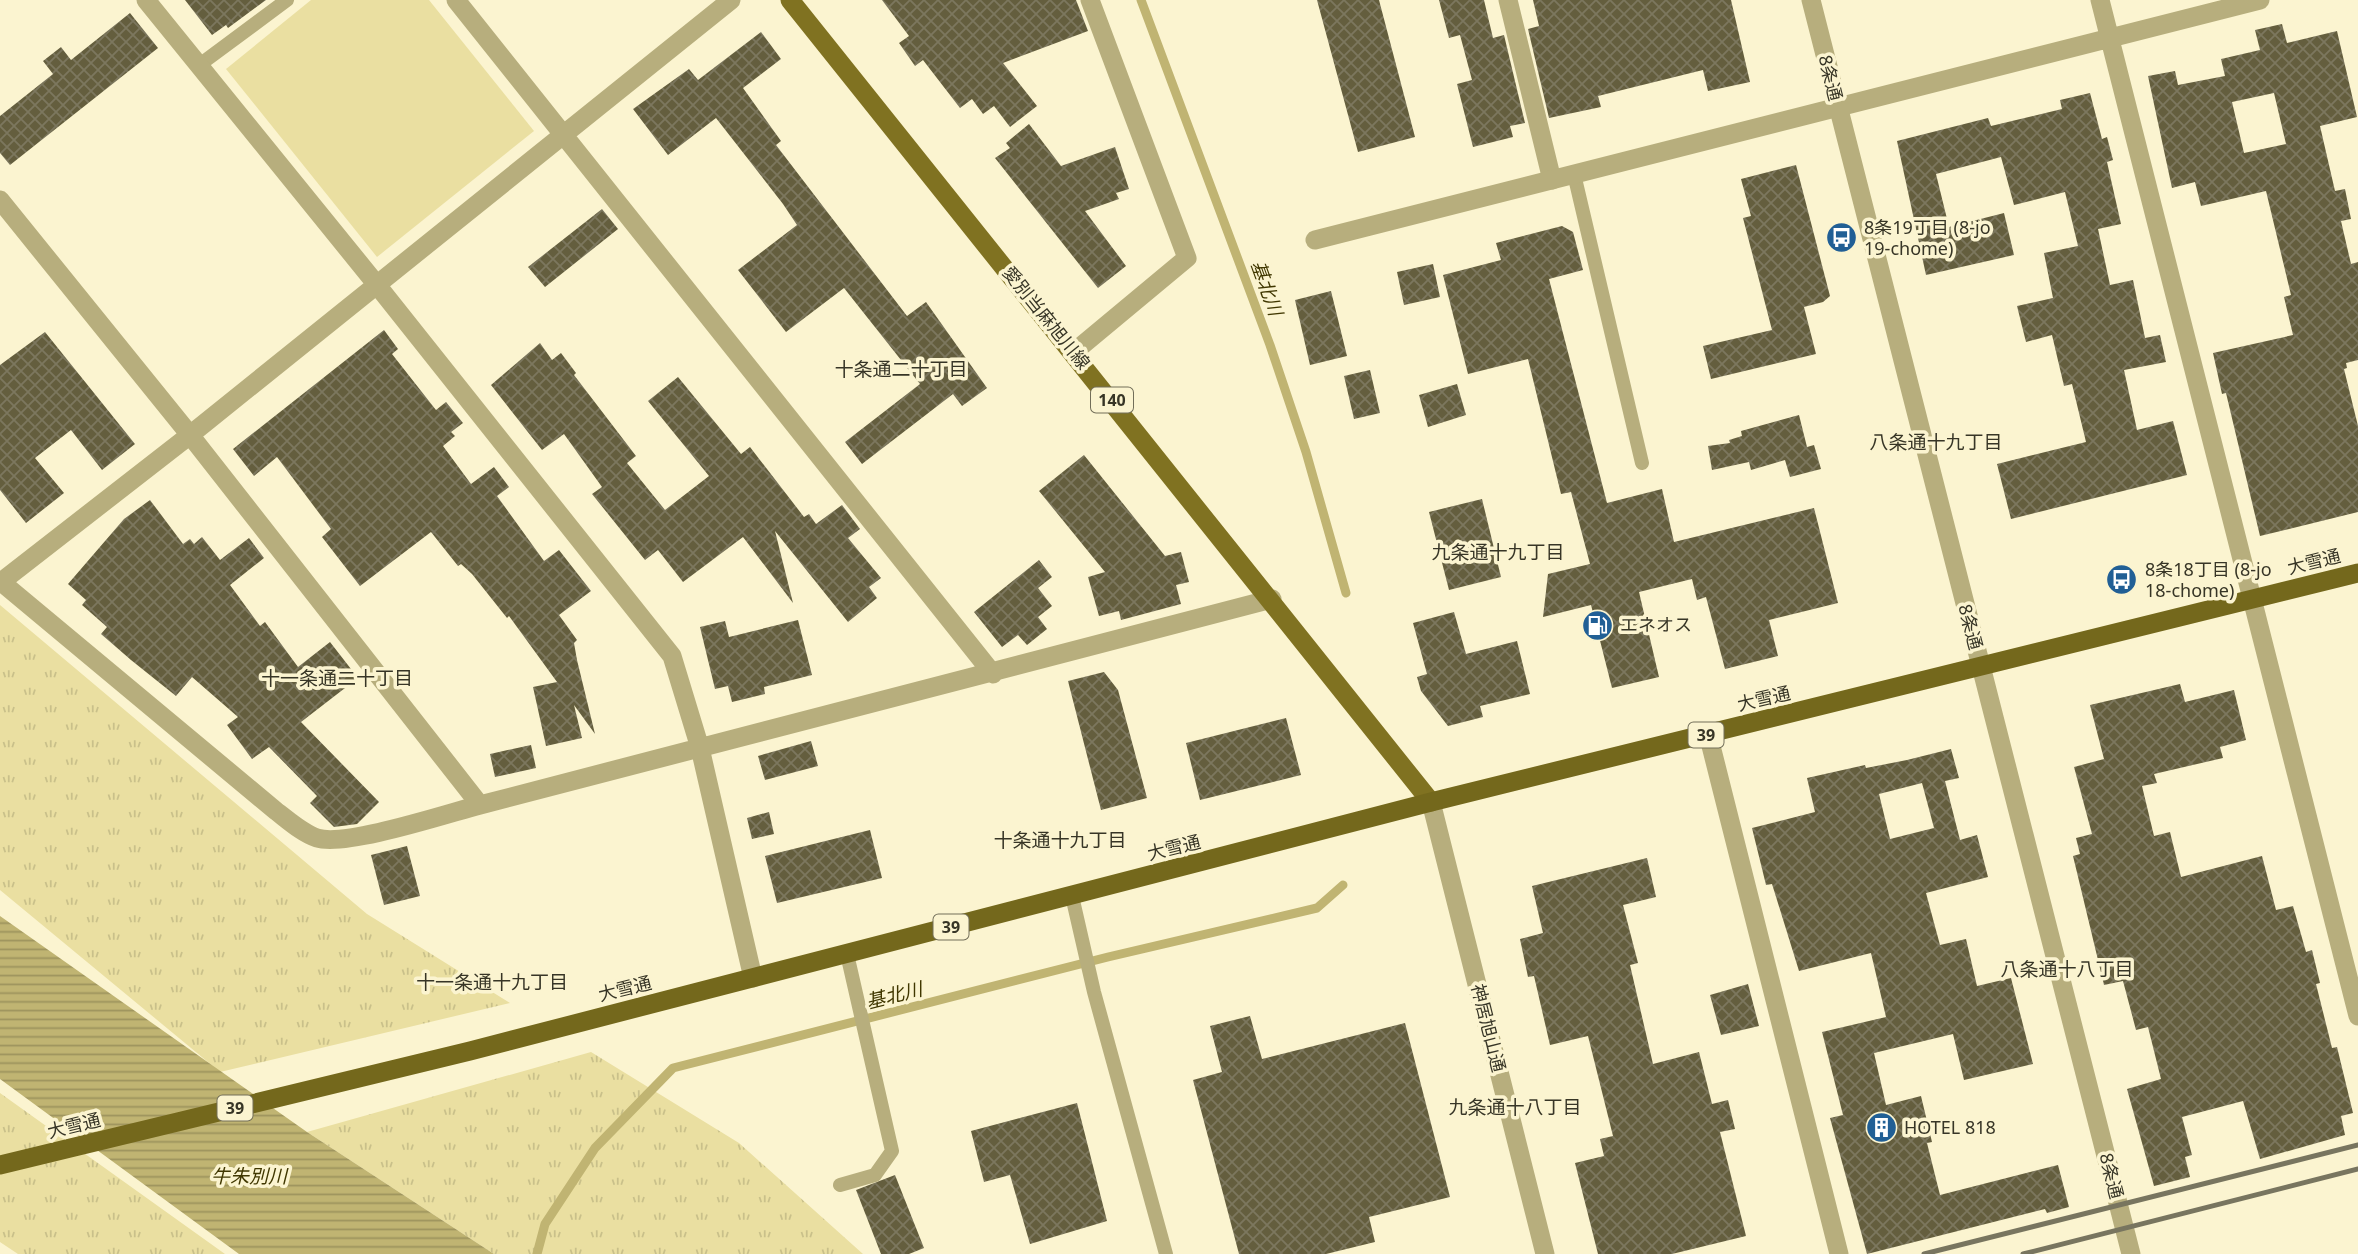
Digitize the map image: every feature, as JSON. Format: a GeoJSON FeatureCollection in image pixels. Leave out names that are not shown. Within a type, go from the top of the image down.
{"type":"FeatureCollection","features":[{"type":"Feature","properties":{"kind":"highway","name":"大雪通"},"geometry":{"type":"LineString","coordinates":[[0,1166],[470,1051],[1432,803],[2358,573]]}},
{"type":"Feature","properties":{"kind":"main road","name":"愛別当麻旭川線"},"geometry":{"type":"LineString","coordinates":[[790,0],[1272,599],[1392,756],[1432,803]]}},
{"type":"Feature","properties":{"kind":"street"},"geometry":{"type":"LineString","coordinates":[[146,0],[672,656],[700,748],[753,978]]}},
{"type":"Feature","properties":{"kind":"street"},"geometry":{"type":"LineString","coordinates":[[456,0],[993,674]]}},
{"type":"Feature","properties":{"kind":"street"},"geometry":{"type":"LineString","coordinates":[[731,0],[190,435],[1,582],[276,811],[317,838],[354,837],[993,674],[1272,599]]}},
{"type":"Feature","properties":{"kind":"street"},"geometry":{"type":"LineString","coordinates":[[1074,352],[1187,258],[1090,0]]}},
{"type":"Feature","properties":{"kind":"street"},"geometry":{"type":"LineString","coordinates":[[1508,0],[1552,180]]}},
{"type":"Feature","properties":{"kind":"street","name":"8条通"},"geometry":{"type":"LineString","coordinates":[[1811,0],[2131,1254]]}},
{"type":"Feature","properties":{"kind":"street"},"geometry":{"type":"LineString","coordinates":[[2100,0],[2358,1016]]}},
{"type":"Feature","properties":{"kind":"street"},"geometry":{"type":"LineString","coordinates":[[1315,240],[2260,0]]}},
{"type":"Feature","properties":{"kind":"street"},"geometry":{"type":"LineString","coordinates":[[0,200],[190,435],[480,805]]}},
{"type":"Feature","properties":{"kind":"street"},"geometry":{"type":"LineString","coordinates":[[1708,734],[1839,1254]]}},
{"type":"Feature","properties":{"kind":"street","name":"神居旭山通"},"geometry":{"type":"LineString","coordinates":[[1432,803],[1545,1254]]}},
{"type":"Feature","properties":{"kind":"lane"},"geometry":{"type":"LineString","coordinates":[[198,66],[287,0]]}},
{"type":"Feature","properties":{"kind":"lane"},"geometry":{"type":"LineString","coordinates":[[1574,174],[1642,463]]}},
{"type":"Feature","properties":{"kind":"lane"},"geometry":{"type":"LineString","coordinates":[[1072,896],[1094,992],[1166,1254]]}},
{"type":"Feature","properties":{"kind":"lane"},"geometry":{"type":"LineString","coordinates":[[840,1185],[875,1175],[891,1151],[861,1007],[847,954]]}},
{"type":"Feature","properties":{"kind":"green space"},"geometry":{"type":"Polygon","coordinates":[[[311,0],[429,0],[534,131],[377,257],[226,69],[311,0]]]}},
{"type":"Feature","properties":{"kind":"green space"},"geometry":{"type":"Polygon","coordinates":[[[0,605],[367,914],[510,1003],[220,1072],[0,890],[0,605]]]}},
{"type":"Feature","properties":{"kind":"green space"},"geometry":{"type":"Polygon","coordinates":[[[591,1052],[739,1143],[863,1254],[494,1254],[307,1132],[591,1052]]]}},
{"type":"Feature","properties":{"kind":"green space"},"geometry":{"type":"Polygon","coordinates":[[[0,1093],[225,1254],[18,1254],[0,1242],[0,1093]]]}},
{"type":"Feature","properties":{"kind":"water","name":"牛朱別川"},"geometry":{"type":"Polygon","coordinates":[[[0,916],[307,1132],[494,1254],[239,1254],[0,1079],[0,916]]]}},
{"type":"Feature","properties":{"kind":"building"},"geometry":{"type":"Polygon","coordinates":[[[185,0],[266,0],[228,28],[226,25],[212,35],[185,0]]]}},
{"type":"Feature","properties":{"kind":"building"},"geometry":{"type":"Polygon","coordinates":[[[882,0],[1076,0],[1088,31],[1003,63],[1037,106],[1010,127],[994,106],[983,114],[972,99],[960,108],[923,60],[915,66],[899,43],[909,36],[882,0]]]}},
{"type":"Feature","properties":{"kind":"building"},"geometry":{"type":"Polygon","coordinates":[[[1317,0],[1379,0],[1415,137],[1358,152],[1317,0]]]}},
{"type":"Feature","properties":{"kind":"building"},"geometry":{"type":"Polygon","coordinates":[[[1439,0],[1484,0],[1493,38],[1504,35],[1525,123],[1510,126],[1513,137],[1473,147],[1457,84],[1472,80],[1460,35],[1449,38],[1439,0]]]}},
{"type":"Feature","properties":{"kind":"building"},"geometry":{"type":"Polygon","coordinates":[[[1533,0],[1731,0],[1750,82],[1708,91],[1703,70],[1598,96],[1601,107],[1549,118],[1528,29],[1539,26],[1533,0]]]}},
{"type":"Feature","properties":{"kind":"building"},"geometry":{"type":"Polygon","coordinates":[[[130,13],[158,48],[10,165],[0,153],[0,116],[53,74],[43,61],[61,47],[71,60],[130,13]]]}},
{"type":"Feature","properties":{"kind":"building"},"geometry":{"type":"Polygon","coordinates":[[[2282,24],[2287,43],[2337,31],[2357,117],[2320,126],[2335,191],[2345,189],[2351,219],[2341,221],[2351,264],[2358,262],[2358,360],[2346,363],[2347,368],[2344,369],[2358,426],[2358,512],[2260,536],[2226,393],[2222,394],[2213,353],[2293,335],[2284,297],[2291,295],[2266,191],[2201,206],[2195,182],[2172,188],[2148,76],[2175,71],[2178,85],[2225,76],[2221,59],[2260,50],[2255,30],[2282,24]],[[2274,93],[2232,102],[2244,153],[2286,144],[2274,93]]]}},
{"type":"Feature","properties":{"kind":"building"},"geometry":{"type":"Polygon","coordinates":[[[761,32],[781,59],[743,88],[781,141],[776,145],[907,316],[926,302],[987,388],[962,406],[953,394],[862,464],[845,442],[920,384],[844,288],[786,332],[738,270],[797,225],[783,204],[716,118],[668,155],[633,109],[689,69],[698,80],[761,32]]]}},
{"type":"Feature","properties":{"kind":"building"},"geometry":{"type":"Polygon","coordinates":[[[2090,93],[2102,139],[2107,137],[2113,160],[2107,162],[2121,224],[2098,229],[2110,285],[2133,280],[2145,338],[2160,335],[2166,362],[2124,370],[2137,430],[2173,421],[2187,475],[2011,519],[1997,464],[2086,442],[2072,384],[2064,386],[2052,335],[2026,342],[2017,306],[2053,298],[2044,253],[2078,246],[2065,192],[2014,205],[2001,157],[1936,174],[1949,227],[2004,213],[2014,255],[1926,275],[1897,141],[1988,118],[1991,126],[2062,109],[2060,100],[2090,93]]]}},
{"type":"Feature","properties":{"kind":"building"},"geometry":{"type":"Polygon","coordinates":[[[1029,124],[1061,166],[1115,147],[1129,189],[1116,193],[1119,199],[1085,211],[1126,266],[1098,288],[995,158],[1010,148],[1006,143],[1029,124]]]}},
{"type":"Feature","properties":{"kind":"building"},"geometry":{"type":"Polygon","coordinates":[[[1796,165],[1830,296],[1823,302],[1804,307],[1816,354],[1711,379],[1703,346],[1772,330],[1743,218],[1751,216],[1741,179],[1796,165]]]}},
{"type":"Feature","properties":{"kind":"building"},"geometry":{"type":"Polygon","coordinates":[[[602,209],[618,229],[545,287],[528,267],[602,209]]]}},
{"type":"Feature","properties":{"kind":"building"},"geometry":{"type":"Polygon","coordinates":[[[1562,226],[1573,232],[1583,270],[1549,279],[1607,503],[1662,489],[1674,542],[1814,508],[1838,603],[1769,620],[1778,656],[1725,669],[1706,597],[1697,600],[1692,579],[1639,592],[1659,677],[1612,688],[1591,605],[1543,617],[1548,574],[1590,564],[1571,492],[1561,494],[1528,359],[1468,374],[1443,275],[1501,260],[1496,243],[1562,226]]]}},
{"type":"Feature","properties":{"kind":"building"},"geometry":{"type":"Polygon","coordinates":[[[1433,264],[1440,297],[1404,305],[1397,272],[1433,264]]]}},
{"type":"Feature","properties":{"kind":"building"},"geometry":{"type":"Polygon","coordinates":[[[1331,291],[1347,356],[1310,365],[1295,300],[1331,291]]]}},
{"type":"Feature","properties":{"kind":"building"},"geometry":{"type":"Polygon","coordinates":[[[384,330],[398,349],[392,354],[436,410],[446,402],[463,423],[451,432],[455,436],[443,446],[471,484],[494,467],[509,487],[497,496],[544,561],[559,550],[591,591],[559,615],[577,640],[574,643],[577,660],[595,734],[574,705],[582,738],[546,746],[533,687],[557,682],[509,616],[507,618],[472,574],[461,564],[458,566],[431,532],[360,586],[322,537],[331,529],[277,457],[254,476],[233,449],[384,330]]]}},
{"type":"Feature","properties":{"kind":"building"},"geometry":{"type":"Polygon","coordinates":[[[45,332],[135,444],[102,470],[71,430],[35,458],[64,493],[26,523],[0,490],[0,365],[45,332]]]}},
{"type":"Feature","properties":{"kind":"building"},"geometry":{"type":"Polygon","coordinates":[[[540,343],[552,360],[561,353],[576,373],[574,375],[636,456],[627,463],[665,510],[709,476],[648,401],[678,377],[741,454],[750,447],[804,517],[809,514],[816,524],[842,505],[860,529],[848,538],[881,578],[869,587],[877,598],[848,622],[775,531],[793,603],[743,537],[683,582],[658,550],[645,560],[592,494],[602,487],[564,434],[542,450],[491,385],[540,343]]]}},
{"type":"Feature","properties":{"kind":"building"},"geometry":{"type":"Polygon","coordinates":[[[1370,370],[1380,413],[1354,419],[1344,376],[1370,370]]]}},
{"type":"Feature","properties":{"kind":"building"},"geometry":{"type":"Polygon","coordinates":[[[1457,384],[1466,415],[1428,427],[1419,395],[1457,384]]]}},
{"type":"Feature","properties":{"kind":"building"},"geometry":{"type":"Polygon","coordinates":[[[1799,415],[1807,447],[1814,445],[1821,469],[1790,477],[1785,460],[1751,470],[1749,462],[1712,470],[1708,446],[1730,443],[1729,440],[1742,436],[1741,431],[1799,415]]]}},
{"type":"Feature","properties":{"kind":"building"},"geometry":{"type":"Polygon","coordinates":[[[1084,455],[1165,556],[1181,552],[1189,582],[1176,585],[1181,604],[1121,620],[1119,611],[1099,616],[1088,577],[1105,572],[1039,491],[1084,455]]]}},
{"type":"Feature","properties":{"kind":"building"},"geometry":{"type":"Polygon","coordinates":[[[1482,499],[1501,577],[1449,590],[1429,512],[1482,499]]]}},
{"type":"Feature","properties":{"kind":"building"},"geometry":{"type":"Polygon","coordinates":[[[150,500],[183,544],[190,539],[194,544],[202,537],[220,560],[249,538],[264,558],[230,585],[260,626],[265,622],[298,667],[330,642],[358,678],[301,722],[379,802],[357,824],[334,827],[310,803],[317,796],[269,747],[252,759],[227,725],[238,717],[192,677],[176,696],[131,660],[101,634],[107,627],[82,605],[86,600],[68,584],[124,519],[150,500]]]}},
{"type":"Feature","properties":{"kind":"building"},"geometry":{"type":"Polygon","coordinates":[[[1039,560],[1052,577],[1038,588],[1052,606],[1038,617],[1047,629],[1027,645],[1018,635],[1002,647],[974,612],[1039,560]]]}},
{"type":"Feature","properties":{"kind":"building"},"geometry":{"type":"Polygon","coordinates":[[[1454,612],[1466,654],[1517,641],[1530,694],[1480,706],[1483,717],[1448,726],[1421,691],[1417,677],[1427,674],[1413,623],[1454,612]]]}},
{"type":"Feature","properties":{"kind":"building"},"geometry":{"type":"Polygon","coordinates":[[[798,620],[812,675],[764,687],[765,694],[732,702],[728,686],[715,689],[700,627],[725,621],[729,637],[798,620]]]}},
{"type":"Feature","properties":{"kind":"building"},"geometry":{"type":"Polygon","coordinates":[[[1104,672],[1118,690],[1147,798],[1101,810],[1068,681],[1104,672]]]}},
{"type":"Feature","properties":{"kind":"building"},"geometry":{"type":"Polygon","coordinates":[[[2180,684],[2185,702],[2234,690],[2246,740],[2220,747],[2223,758],[2154,774],[2157,783],[2142,786],[2154,836],[2170,832],[2181,877],[2262,856],[2276,910],[2293,906],[2306,952],[2312,950],[2320,983],[2316,984],[2332,1048],[2337,1047],[2353,1113],[2341,1116],[2345,1135],[2260,1159],[2243,1101],[2182,1117],[2192,1155],[2185,1157],[2190,1177],[2154,1186],[2127,1089],[2161,1079],[2148,1027],[2136,1030],[2123,981],[2104,985],[2073,856],[2080,854],[2076,838],[2092,834],[2074,767],[2104,759],[2090,705],[2180,684]]]}},
{"type":"Feature","properties":{"kind":"building"},"geometry":{"type":"Polygon","coordinates":[[[1286,718],[1301,775],[1200,800],[1186,743],[1286,718]]]}},
{"type":"Feature","properties":{"kind":"building"},"geometry":{"type":"Polygon","coordinates":[[[811,741],[818,766],[765,780],[758,756],[811,741]]]}},
{"type":"Feature","properties":{"kind":"building"},"geometry":{"type":"Polygon","coordinates":[[[531,745],[536,768],[495,777],[490,754],[531,745]]]}},
{"type":"Feature","properties":{"kind":"building"},"geometry":{"type":"Polygon","coordinates":[[[1951,749],[1959,778],[1945,781],[1960,840],[1977,835],[1988,877],[1926,893],[1940,945],[1966,939],[1977,986],[2011,978],[2033,1064],[1964,1080],[1953,1034],[1874,1053],[1886,1105],[1921,1096],[1932,1142],[1927,1143],[1940,1195],[2058,1165],[2069,1207],[2047,1213],[2045,1209],[1867,1254],[1830,1118],[1843,1115],[1822,1032],[1886,1017],[1871,953],[1799,971],[1772,884],[1766,885],[1752,828],[1815,812],[1807,778],[1865,765],[1866,768],[1951,749]],[[1922,783],[1879,794],[1890,839],[1934,828],[1922,783]]]}},
{"type":"Feature","properties":{"kind":"building"},"geometry":{"type":"Polygon","coordinates":[[[769,812],[774,834],[752,839],[747,818],[769,812]]]}},
{"type":"Feature","properties":{"kind":"building"},"geometry":{"type":"Polygon","coordinates":[[[870,830],[882,878],[777,903],[765,856],[870,830]]]}},
{"type":"Feature","properties":{"kind":"building"},"geometry":{"type":"Polygon","coordinates":[[[407,846],[420,896],[384,905],[371,855],[407,846]]]}},
{"type":"Feature","properties":{"kind":"building"},"geometry":{"type":"Polygon","coordinates":[[[1647,858],[1656,897],[1623,905],[1638,963],[1630,965],[1653,1064],[1699,1052],[1712,1104],[1728,1100],[1735,1129],[1720,1132],[1746,1236],[1672,1254],[1598,1254],[1575,1163],[1604,1156],[1600,1139],[1613,1136],[1588,1036],[1550,1045],[1534,976],[1528,977],[1520,939],[1543,933],[1532,886],[1647,858]]]}},
{"type":"Feature","properties":{"kind":"building"},"geometry":{"type":"Polygon","coordinates":[[[1748,984],[1759,1026],[1721,1035],[1710,995],[1748,984]]]}},
{"type":"Feature","properties":{"kind":"building"},"geometry":{"type":"Polygon","coordinates":[[[1250,1016],[1262,1059],[1405,1023],[1450,1197],[1369,1217],[1375,1242],[1326,1254],[1239,1254],[1193,1080],[1222,1072],[1210,1026],[1250,1016]]]}},
{"type":"Feature","properties":{"kind":"building"},"geometry":{"type":"Polygon","coordinates":[[[1077,1103],[1107,1221],[1030,1244],[1010,1175],[984,1182],[971,1131],[1077,1103]]]}},
{"type":"Feature","properties":{"kind":"building"},"geometry":{"type":"Polygon","coordinates":[[[895,1175],[924,1248],[909,1254],[881,1254],[856,1190],[895,1175]]]}},
{"type":"Feature","properties":{"kind":"waterway","name":"基北川"},"geometry":{"type":"LineString","coordinates":[[1141,0],[1270,345],[1306,452],[1346,593]]}},
{"type":"Feature","properties":{"kind":"waterway","name":"基北川"},"geometry":{"type":"LineString","coordinates":[[537,1254],[545,1224],[595,1148],[673,1068],[1108,957],[1317,908],[1343,885]]}},
{"type":"Feature","properties":{"kind":"railway"},"geometry":{"type":"LineString","coordinates":[[1924,1254],[2358,1145]]}},
{"type":"Feature","properties":{"kind":"railway"},"geometry":{"type":"LineString","coordinates":[[2023,1254],[2358,1169]]}},
{"type":"Feature","properties":{"kind":"place","name":"8条19丁目 (8-jo 19-chome)"},"geometry":{"type":"Point","coordinates":[1841,238]}},
{"type":"Feature","properties":{"kind":"place","name":"8条18丁目 (8-jo 18-chome)"},"geometry":{"type":"Point","coordinates":[2122,580]}},
{"type":"Feature","properties":{"kind":"place","name":"エネオス"},"geometry":{"type":"Point","coordinates":[1597,625]}},
{"type":"Feature","properties":{"kind":"place","name":"HOTEL 818"},"geometry":{"type":"Point","coordinates":[1881,1128]}},
{"type":"Feature","properties":{"kind":"district","name":"十条通二十丁目"},"geometry":{"type":"Point","coordinates":[901,369]}},
{"type":"Feature","properties":{"kind":"district","name":"八条通十九丁目"},"geometry":{"type":"Point","coordinates":[1936,442]}},
{"type":"Feature","properties":{"kind":"district","name":"九条通十九丁目"},"geometry":{"type":"Point","coordinates":[1498,552]}},
{"type":"Feature","properties":{"kind":"district","name":"十一条通二十丁目"},"geometry":{"type":"Point","coordinates":[337,678]}},
{"type":"Feature","properties":{"kind":"district","name":"十条通十九丁目"},"geometry":{"type":"Point","coordinates":[1060,840]}},
{"type":"Feature","properties":{"kind":"district","name":"八条通十八丁目"},"geometry":{"type":"Point","coordinates":[2067,969]}},
{"type":"Feature","properties":{"kind":"district","name":"十一条通十九丁目"},"geometry":{"type":"Point","coordinates":[492,982]}},
{"type":"Feature","properties":{"kind":"district","name":"九条通十八丁目"},"geometry":{"type":"Point","coordinates":[1515,1107]}}]}
